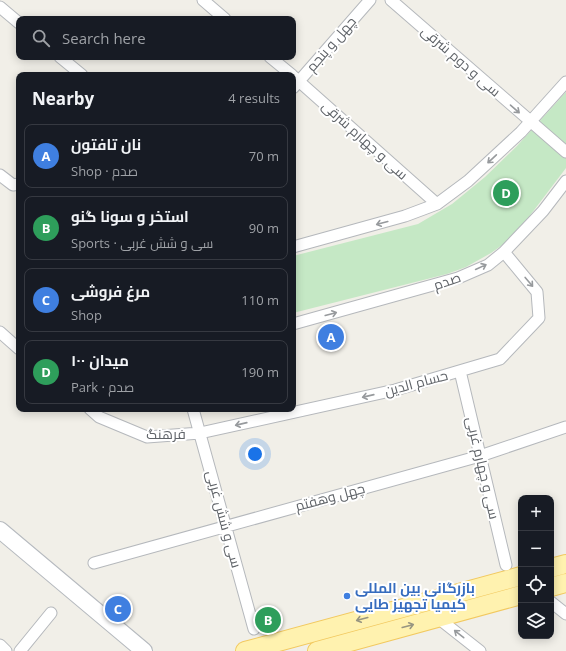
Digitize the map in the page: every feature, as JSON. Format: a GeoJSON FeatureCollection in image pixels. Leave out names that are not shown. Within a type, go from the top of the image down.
{"type":"FeatureCollection","features":[{"type":"Feature","properties":{"kind":"main road"},"geometry":{"type":"LineString","coordinates":[[0,530],[144,651]]}},
{"type":"Feature","properties":{"kind":"main road"},"geometry":{"type":"LineString","coordinates":[[554,567],[566,564]]}},
{"type":"Feature","properties":{"kind":"main road"},"geometry":{"type":"LineString","coordinates":[[244,651],[518,577]]}},
{"type":"Feature","properties":{"kind":"main road"},"geometry":{"type":"LineString","coordinates":[[554,586],[566,583]]}},
{"type":"Feature","properties":{"kind":"main road"},"geometry":{"type":"LineString","coordinates":[[317,651],[340,648],[438,618],[518,596]]}},
{"type":"Feature","properties":{"kind":"street"},"geometry":{"type":"LineString","coordinates":[[203,0],[222,16]]}},
{"type":"Feature","properties":{"kind":"street","name":"چهل و پنجم"},"geometry":{"type":"LineString","coordinates":[[296,78],[370,0]]}},
{"type":"Feature","properties":{"kind":"street","name":"سی و دوم شرقی"},"geometry":{"type":"LineString","coordinates":[[391,0],[531,122]]}},
{"type":"Feature","properties":{"kind":"street"},"geometry":{"type":"LineString","coordinates":[[0,7],[16,20]]}},
{"type":"Feature","properties":{"kind":"street"},"geometry":{"type":"LineString","coordinates":[[64,60],[78,72]]}},
{"type":"Feature","properties":{"kind":"street","name":"سی و چهارم شرقی"},"geometry":{"type":"LineString","coordinates":[[273,60],[286,72]]}},
{"type":"Feature","properties":{"kind":"street","name":"سی و چهارم شرقی"},"geometry":{"type":"LineString","coordinates":[[296,82],[437,204]]}},
{"type":"Feature","properties":{"kind":"street"},"geometry":{"type":"LineString","coordinates":[[296,246],[405,216],[437,204],[468,181],[521,132],[566,82]]}},
{"type":"Feature","properties":{"kind":"street"},"geometry":{"type":"LineString","coordinates":[[531,122],[566,152]]}},
{"type":"Feature","properties":{"kind":"street"},"geometry":{"type":"LineString","coordinates":[[0,175],[13,185],[16,184]]}},
{"type":"Feature","properties":{"kind":"street","name":"صدم"},"geometry":{"type":"LineString","coordinates":[[296,323],[458,278],[488,265],[504,252],[543,211],[566,181]]}},
{"type":"Feature","properties":{"kind":"street","name":"حسام الدین"},"geometry":{"type":"LineString","coordinates":[[296,412],[395,390],[500,360],[539,318],[537,292],[504,252]]}},
{"type":"Feature","properties":{"kind":"street"},"geometry":{"type":"LineString","coordinates":[[0,332],[16,346]]}},
{"type":"Feature","properties":{"kind":"street","name":"سی و چهارم غربی"},"geometry":{"type":"LineString","coordinates":[[460,371],[506,565]]}},
{"type":"Feature","properties":{"kind":"street","name":"فرهنگ"},"geometry":{"type":"LineString","coordinates":[[93,412],[99,417],[147,437],[200,433]]}},
{"type":"Feature","properties":{"kind":"street","name":"سی و شش غربی"},"geometry":{"type":"LineString","coordinates":[[194,412],[254,629]]}},
{"type":"Feature","properties":{"kind":"street","name":"حسام الدین"},"geometry":{"type":"LineString","coordinates":[[200,433],[295,412]]}},
{"type":"Feature","properties":{"kind":"street","name":"چهل وهفتم"},"geometry":{"type":"LineString","coordinates":[[94,563],[480,456],[566,427]]}},
{"type":"Feature","properties":{"kind":"street"},"geometry":{"type":"LineString","coordinates":[[552,603],[566,614]]}},
{"type":"Feature","properties":{"kind":"street"},"geometry":{"type":"LineString","coordinates":[[20,651],[51,612]]}},
{"type":"Feature","properties":{"kind":"street"},"geometry":{"type":"LineString","coordinates":[[438,618],[480,651]]}},
{"type":"Feature","properties":{"kind":"street"},"geometry":{"type":"LineString","coordinates":[[0,645],[6,651]]}},
{"type":"Feature","properties":{"kind":"green space"},"geometry":{"type":"Polygon","coordinates":[[[566,92],[566,168],[525,222],[505,243],[466,267],[447,274],[296,312],[296,255],[418,224],[452,204],[485,177],[517,146],[566,92]]]}},
{"type":"Feature","properties":{"kind":"place","name":"میدان ۱۰۰"},"geometry":{"type":"Point","coordinates":[506,193]}},
{"type":"Feature","properties":{"kind":"place","name":"نان تافتون"},"geometry":{"type":"Point","coordinates":[331,337]}},
{"type":"Feature","properties":{"kind":"place","name":"بازرگانی بین المللی کیمیا تجهیز طایی"},"geometry":{"type":"Point","coordinates":[347,596]}},
{"type":"Feature","properties":{"kind":"place","name":"مرغ فروشی"},"geometry":{"type":"Point","coordinates":[118,609]}},
{"type":"Feature","properties":{"kind":"place","name":"استخر و سونا گنو"},"geometry":{"type":"Point","coordinates":[268,620]}}]}
